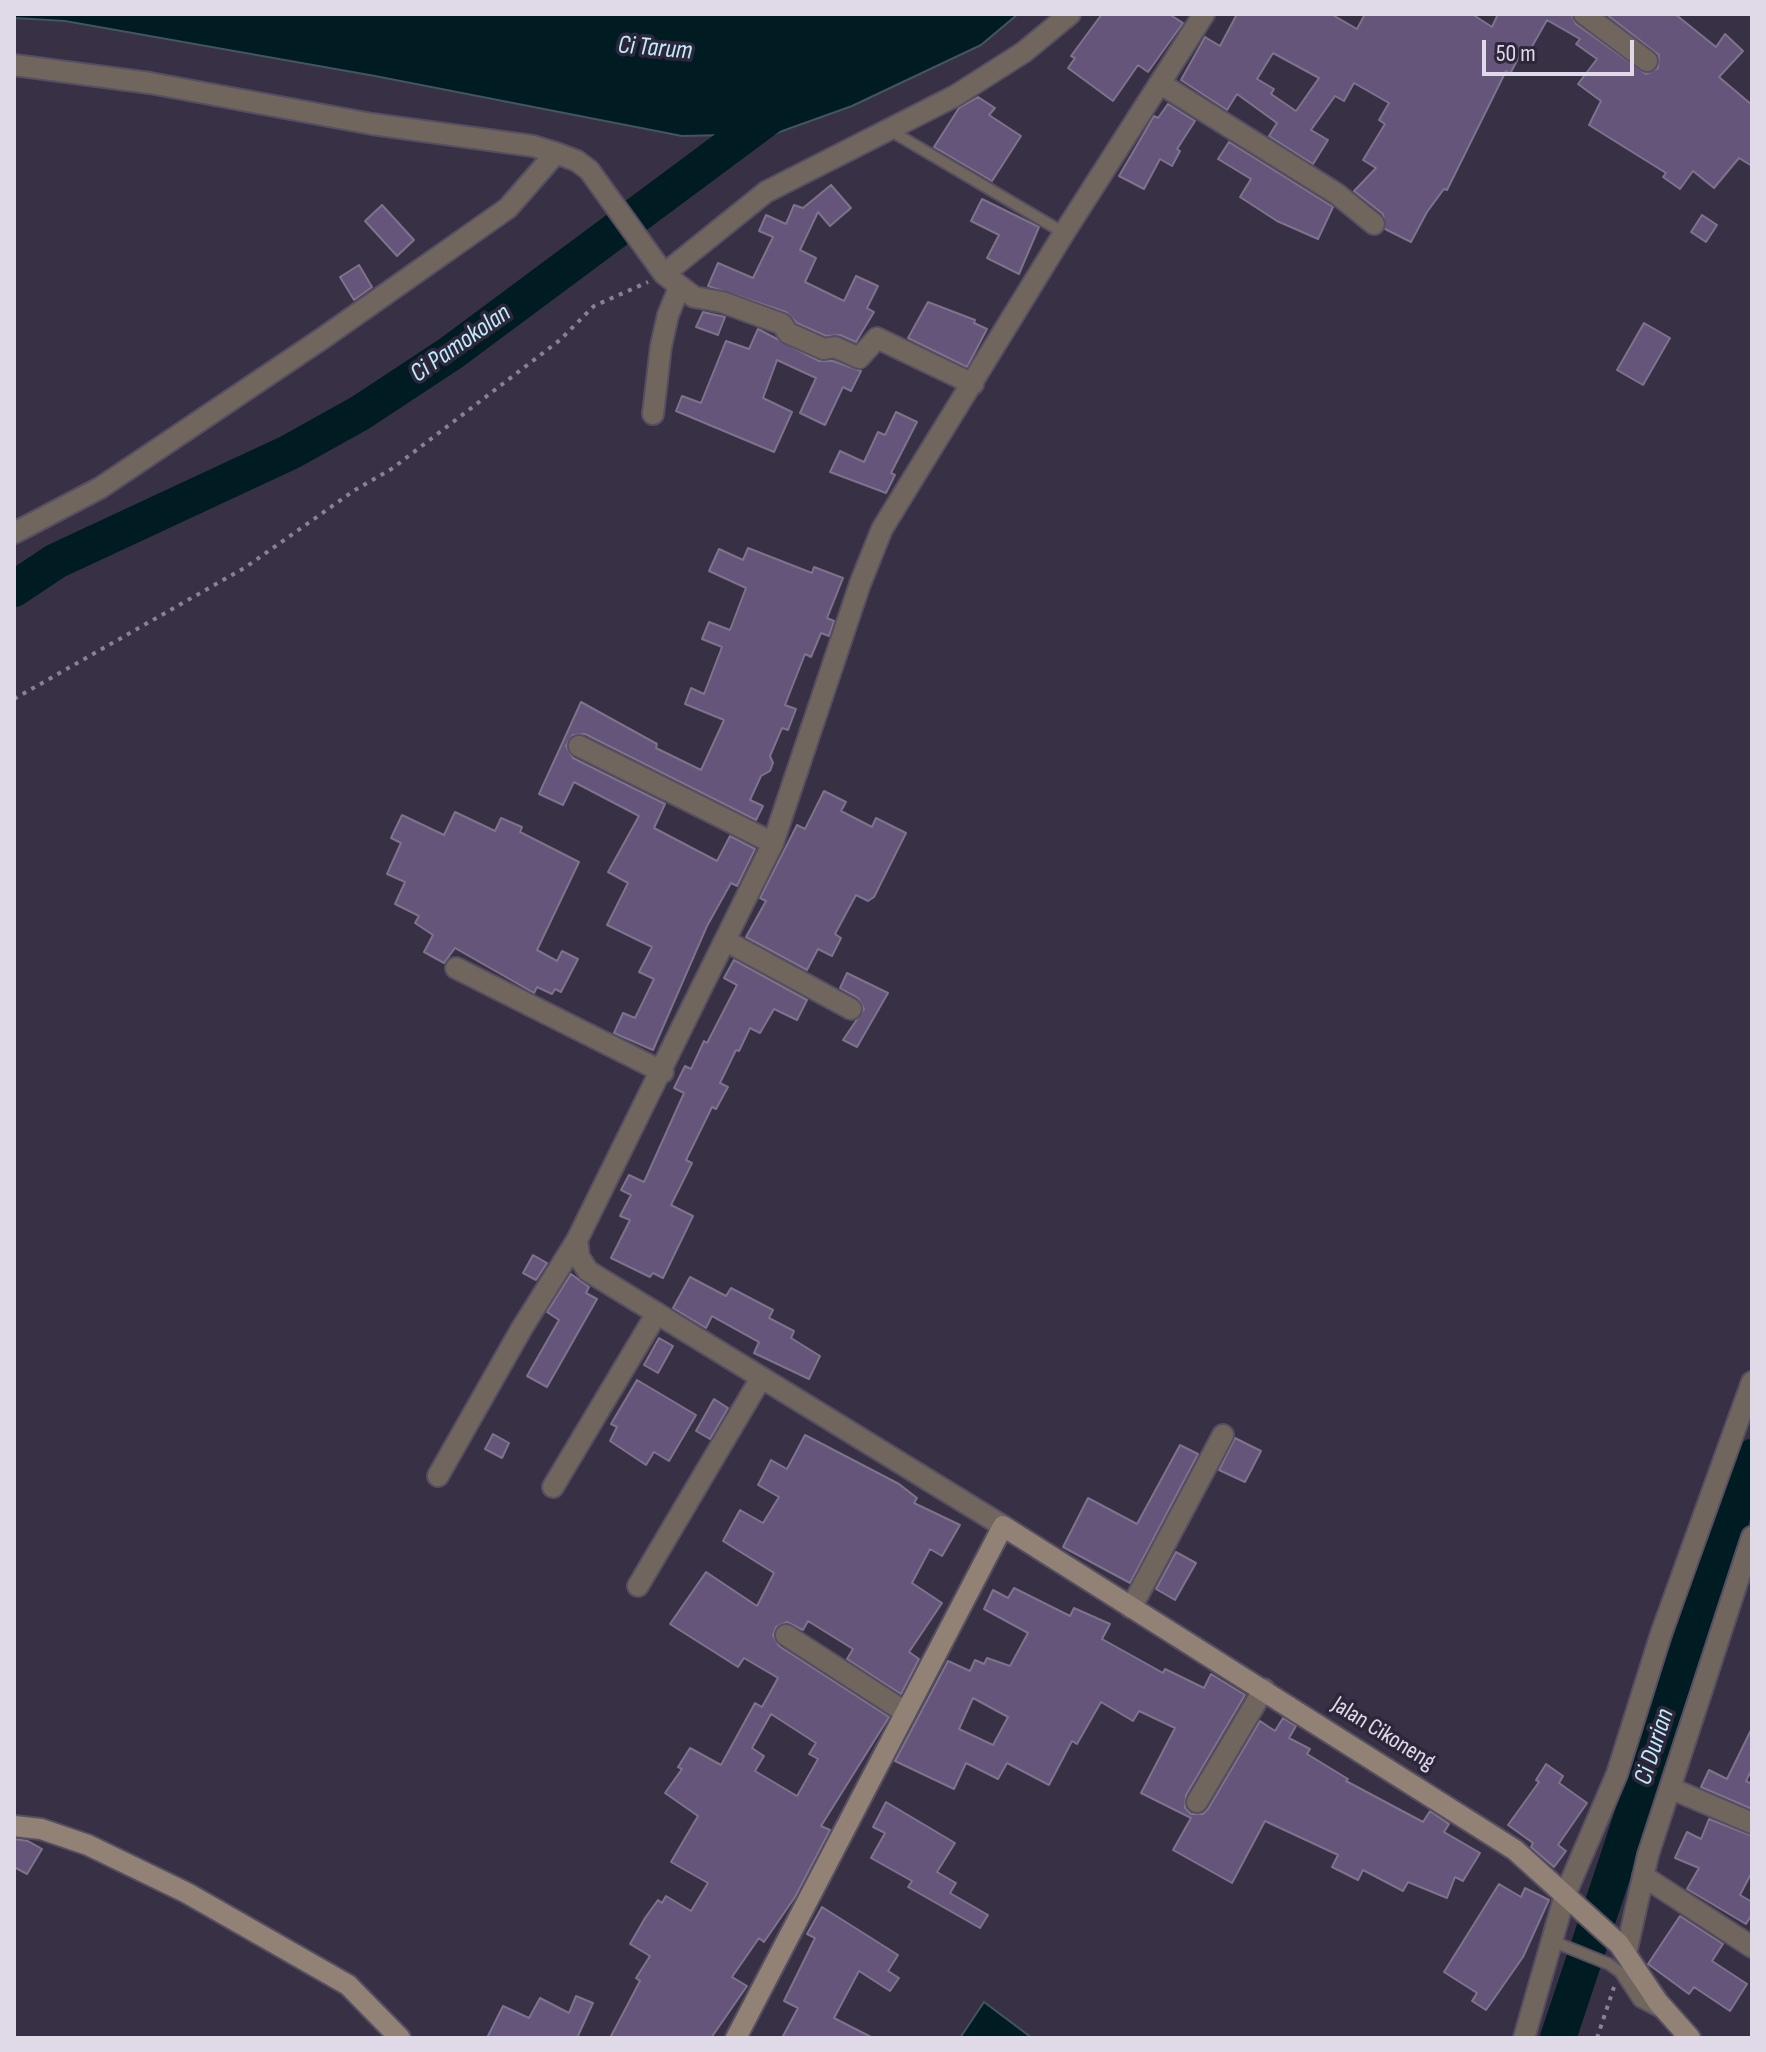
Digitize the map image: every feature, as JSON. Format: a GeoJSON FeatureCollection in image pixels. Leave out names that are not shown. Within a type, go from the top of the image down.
{"type":"FeatureCollection","features":[{"type":"Feature","properties":{"kind":"street"},"geometry":{"type":"LineString","coordinates":[[653,414],[672,281],[766,192],[955,96],[1024,52],[1070,14]]}},
{"type":"Feature","properties":{"kind":"street"},"geometry":{"type":"LineString","coordinates":[[438,1476],[522,1328],[577,1240],[663,1072],[773,843],[855,596],[882,529],[1064,233],[1204,14]]}},
{"type":"Feature","properties":{"kind":"street"},"geometry":{"type":"LineString","coordinates":[[1584,14],[1647,61]]}},
{"type":"Feature","properties":{"kind":"street"},"geometry":{"type":"LineString","coordinates":[[14,65],[150,83],[372,124],[533,146],[556,153],[577,161],[589,170],[644,248],[672,281],[694,297],[722,302],[782,324],[788,333],[824,349],[835,347],[859,358],[871,339],[877,338],[973,384]]}},
{"type":"Feature","properties":{"kind":"street"},"geometry":{"type":"LineString","coordinates":[[1161,84],[1337,194],[1374,224]]}},
{"type":"Feature","properties":{"kind":"street"},"geometry":{"type":"LineString","coordinates":[[14,533],[100,488],[323,338],[508,208],[556,153]]}},
{"type":"Feature","properties":{"kind":"street"},"geometry":{"type":"LineString","coordinates":[[579,746],[773,843]]}},
{"type":"Feature","properties":{"kind":"street"},"geometry":{"type":"LineString","coordinates":[[726,941],[851,1009]]}},
{"type":"Feature","properties":{"kind":"street"},"geometry":{"type":"LineString","coordinates":[[456,968],[663,1072]]}},
{"type":"Feature","properties":{"kind":"street"},"geometry":{"type":"LineString","coordinates":[[577,1240],[579,1257],[588,1271],[1003,1526],[736,2038]]}},
{"type":"Feature","properties":{"kind":"street"},"geometry":{"type":"LineString","coordinates":[[553,1487],[657,1313]]}},
{"type":"Feature","properties":{"kind":"street"},"geometry":{"type":"LineString","coordinates":[[638,1586],[761,1378]]}},
{"type":"Feature","properties":{"kind":"street"},"geometry":{"type":"LineString","coordinates":[[1524,2038],[1558,1944],[1569,1899],[1617,1774],[1661,1634],[1752,1382]]}},
{"type":"Feature","properties":{"kind":"street"},"geometry":{"type":"LineString","coordinates":[[1131,1608],[1223,1435]]}},
{"type":"Feature","properties":{"kind":"street","name":"Jalan Cikoneng"},"geometry":{"type":"LineString","coordinates":[[1003,1526],[1515,1850],[1569,1899],[1622,1956],[1690,2038]]}},
{"type":"Feature","properties":{"kind":"street"},"geometry":{"type":"LineString","coordinates":[[1622,1956],[1670,1788],[1743,1584],[1752,1537]]}},
{"type":"Feature","properties":{"kind":"street"},"geometry":{"type":"LineString","coordinates":[[786,1635],[905,1712]]}},
{"type":"Feature","properties":{"kind":"street"},"geometry":{"type":"LineString","coordinates":[[1197,1802],[1264,1689]]}},
{"type":"Feature","properties":{"kind":"street"},"geometry":{"type":"LineString","coordinates":[[1670,1788],[1752,1823]]}},
{"type":"Feature","properties":{"kind":"street"},"geometry":{"type":"LineString","coordinates":[[14,1826],[41,1829],[88,1845],[187,1893],[348,1985],[400,2038]]}},
{"type":"Feature","properties":{"kind":"street"},"geometry":{"type":"LineString","coordinates":[[1643,1876],[1752,1947]]}},
{"type":"Feature","properties":{"kind":"lane"},"geometry":{"type":"LineString","coordinates":[[891,131],[1064,233]]}},
{"type":"Feature","properties":{"kind":"lane"},"geometry":{"type":"LineString","coordinates":[[1558,1944],[1609,1964],[1622,1956]]}},
{"type":"Feature","properties":{"kind":"path"},"geometry":{"type":"LineString","coordinates":[[14,699],[246,567],[355,490],[393,468],[549,349],[594,306],[672,281]]}},
{"type":"Feature","properties":{"kind":"path"},"geometry":{"type":"LineString","coordinates":[[1597,2038],[1622,1956]]}},
{"type":"Feature","properties":{"kind":"water","name":"Ci Tarum"},"geometry":{"type":"Polygon","coordinates":[[[14,14],[1018,14],[981,45],[852,106],[774,134],[682,136],[375,76],[65,21],[14,18],[14,14]]]}},
{"type":"Feature","properties":{"kind":"water"},"geometry":{"type":"Polygon","coordinates":[[[984,2002],[1032,2038],[960,2038],[984,2002]]]}},
{"type":"Feature","properties":{"kind":"building"},"geometry":{"type":"Polygon","coordinates":[[[1102,14],[1169,14],[1183,23],[1148,72],[1138,65],[1113,101],[1068,68],[1075,58],[1071,56],[1102,14]]]}},
{"type":"Feature","properties":{"kind":"building"},"geometry":{"type":"Polygon","coordinates":[[[1237,14],[1331,14],[1357,29],[1365,14],[1472,14],[1492,27],[1498,14],[1571,14],[1576,24],[1646,74],[1658,68],[1659,55],[1606,14],[1675,14],[1716,47],[1725,34],[1743,51],[1719,77],[1752,105],[1752,166],[1739,158],[1714,188],[1693,171],[1680,189],[1663,177],[1666,173],[1589,125],[1601,101],[1578,84],[1597,59],[1576,44],[1580,39],[1547,20],[1530,50],[1524,47],[1510,74],[1506,71],[1447,190],[1444,189],[1427,212],[1411,242],[1385,229],[1383,214],[1354,191],[1376,168],[1363,160],[1385,124],[1379,120],[1389,103],[1354,83],[1344,101],[1335,96],[1311,130],[1328,140],[1313,164],[1269,136],[1277,123],[1237,94],[1227,110],[1181,80],[1205,37],[1220,46],[1237,14]],[[1273,53],[1257,79],[1274,89],[1271,94],[1296,111],[1319,78],[1273,53]]]}},
{"type":"Feature","properties":{"kind":"building"},"geometry":{"type":"Polygon","coordinates":[[[978,97],[995,108],[989,115],[1021,136],[992,181],[934,147],[959,108],[978,97]]]}},
{"type":"Feature","properties":{"kind":"building"},"geometry":{"type":"Polygon","coordinates":[[[1168,104],[1195,121],[1177,149],[1180,151],[1172,166],[1160,159],[1144,189],[1119,176],[1154,116],[1158,118],[1168,104]]]}},
{"type":"Feature","properties":{"kind":"building"},"geometry":{"type":"Polygon","coordinates":[[[1229,142],[1333,207],[1318,239],[1277,221],[1240,197],[1251,179],[1218,159],[1229,142]]]}},
{"type":"Feature","properties":{"kind":"building"},"geometry":{"type":"Polygon","coordinates":[[[831,185],[851,208],[830,226],[818,212],[800,250],[816,258],[805,282],[844,301],[856,276],[878,286],[867,308],[874,312],[856,342],[840,335],[826,336],[797,323],[786,312],[708,286],[718,263],[753,278],[773,237],[759,231],[766,215],[786,224],[794,205],[803,208],[831,185]]]}},
{"type":"Feature","properties":{"kind":"building"},"geometry":{"type":"Polygon","coordinates":[[[982,199],[1039,227],[1019,274],[987,258],[999,235],[971,221],[982,199]]]}},
{"type":"Feature","properties":{"kind":"building"},"geometry":{"type":"Polygon","coordinates":[[[382,205],[414,240],[397,256],[365,221],[382,205]]]}},
{"type":"Feature","properties":{"kind":"building"},"geometry":{"type":"Polygon","coordinates":[[[1702,215],[1717,225],[1706,242],[1691,232],[1702,215]]]}},
{"type":"Feature","properties":{"kind":"building"},"geometry":{"type":"Polygon","coordinates":[[[359,265],[372,287],[354,300],[340,277],[359,265]]]}},
{"type":"Feature","properties":{"kind":"building"},"geometry":{"type":"Polygon","coordinates":[[[928,302],[975,320],[974,323],[987,329],[967,367],[908,338],[928,302]]]}},
{"type":"Feature","properties":{"kind":"building"},"geometry":{"type":"Polygon","coordinates":[[[703,312],[725,317],[718,335],[696,327],[703,312]]]}},
{"type":"Feature","properties":{"kind":"building"},"geometry":{"type":"Polygon","coordinates":[[[1644,323],[1670,338],[1643,385],[1617,370],[1644,323]]]}},
{"type":"Feature","properties":{"kind":"building"},"geometry":{"type":"Polygon","coordinates":[[[758,329],[819,361],[833,361],[861,371],[851,391],[843,387],[825,425],[800,413],[816,378],[777,360],[763,398],[792,412],[774,452],[676,411],[682,396],[701,403],[726,341],[749,349],[758,329]]]}},
{"type":"Feature","properties":{"kind":"building"},"geometry":{"type":"Polygon","coordinates":[[[896,412],[917,422],[891,473],[895,475],[886,493],[830,472],[840,451],[864,462],[878,432],[885,435],[896,412]]]}},
{"type":"Feature","properties":{"kind":"building"},"geometry":{"type":"Polygon","coordinates":[[[748,548],[812,573],[814,567],[843,578],[827,618],[834,621],[829,636],[821,633],[811,657],[805,654],[785,705],[796,709],[788,730],[782,728],[770,756],[773,763],[770,771],[761,776],[750,800],[763,806],[756,820],[585,734],[573,735],[566,746],[573,758],[665,804],[654,828],[717,861],[730,836],[755,849],[737,886],[731,883],[707,926],[653,1050],[614,1033],[623,1013],[635,1018],[654,979],[639,972],[652,947],[607,925],[628,883],[608,872],[639,816],[574,782],[563,805],[539,794],[581,702],[657,744],[656,748],[701,770],[724,720],[685,704],[691,688],[704,694],[722,647],[702,639],[709,622],[730,630],[746,588],[709,571],[719,549],[743,560],[748,548]]]}},
{"type":"Feature","properties":{"kind":"building"},"geometry":{"type":"Polygon","coordinates":[[[824,791],[846,802],[841,811],[872,827],[876,818],[906,833],[874,897],[868,901],[856,895],[835,934],[841,938],[832,956],[818,949],[807,970],[746,937],[766,901],[760,898],[797,825],[805,829],[824,791]]]}},
{"type":"Feature","properties":{"kind":"building"},"geometry":{"type":"Polygon","coordinates":[[[455,812],[495,831],[501,818],[522,827],[520,832],[579,862],[537,950],[557,961],[562,951],[578,959],[561,992],[555,989],[552,994],[537,987],[534,993],[455,948],[444,963],[424,952],[433,935],[415,923],[419,916],[395,904],[405,882],[387,874],[401,843],[391,838],[402,815],[444,835],[455,812]]]}},
{"type":"Feature","properties":{"kind":"building"},"geometry":{"type":"Polygon","coordinates":[[[734,960],[807,1000],[797,1020],[774,1009],[760,1033],[750,1028],[739,1051],[736,1050],[720,1083],[728,1087],[716,1109],[712,1107],[686,1160],[692,1163],[671,1205],[693,1216],[663,1278],[653,1273],[650,1277],[611,1258],[630,1220],[620,1216],[631,1195],[621,1190],[629,1175],[644,1182],[684,1093],[674,1088],[685,1066],[691,1069],[704,1041],[707,1043],[737,985],[724,978],[734,960]]]}},
{"type":"Feature","properties":{"kind":"building"},"geometry":{"type":"Polygon","coordinates":[[[847,973],[888,993],[857,1047],[843,1040],[864,1009],[858,998],[840,988],[847,973]]]}},
{"type":"Feature","properties":{"kind":"building"},"geometry":{"type":"Polygon","coordinates":[[[533,1255],[547,1263],[536,1280],[523,1273],[533,1255]]]}},
{"type":"Feature","properties":{"kind":"building"},"geometry":{"type":"Polygon","coordinates":[[[571,1274],[589,1287],[586,1293],[597,1299],[547,1387],[527,1376],[559,1320],[547,1312],[571,1274]]]}},
{"type":"Feature","properties":{"kind":"building"},"geometry":{"type":"Polygon","coordinates":[[[690,1277],[726,1296],[731,1288],[773,1310],[769,1318],[794,1331],[791,1338],[820,1356],[809,1379],[754,1353],[759,1342],[712,1316],[706,1328],[673,1308],[690,1277]]]}},
{"type":"Feature","properties":{"kind":"building"},"geometry":{"type":"Polygon","coordinates":[[[659,1338],[673,1346],[658,1373],[644,1365],[659,1338]]]}},
{"type":"Feature","properties":{"kind":"building"},"geometry":{"type":"Polygon","coordinates":[[[637,1380],[696,1415],[669,1461],[654,1452],[646,1465],[610,1441],[617,1427],[611,1424],[637,1380]]]}},
{"type":"Feature","properties":{"kind":"building"},"geometry":{"type":"Polygon","coordinates":[[[714,1399],[728,1408],[710,1439],[696,1431],[714,1399]]]}},
{"type":"Feature","properties":{"kind":"building"},"geometry":{"type":"Polygon","coordinates":[[[493,1434],[509,1443],[502,1458],[485,1449],[493,1434]]]}},
{"type":"Feature","properties":{"kind":"building"},"geometry":{"type":"Polygon","coordinates":[[[805,1435],[899,1484],[917,1498],[914,1503],[960,1525],[942,1556],[930,1549],[912,1583],[942,1603],[909,1652],[919,1659],[901,1694],[847,1659],[853,1649],[808,1621],[803,1630],[787,1622],[776,1627],[773,1635],[779,1646],[889,1717],[821,1826],[830,1830],[795,1897],[764,1942],[759,1938],[732,1977],[747,1986],[711,2038],[610,2038],[640,1981],[636,1978],[650,1956],[630,1944],[645,1918],[658,1900],[662,1903],[666,1896],[691,1911],[708,1883],[671,1862],[698,1816],[665,1793],[682,1769],[678,1767],[690,1748],[721,1765],[755,1703],[762,1707],[778,1678],[744,1658],[738,1667],[670,1624],[706,1572],[757,1606],[774,1573],[723,1541],[740,1510],[763,1523],[779,1497],[758,1485],[771,1460],[787,1469],[805,1435]],[[771,1714],[752,1748],[764,1756],[755,1771],[797,1796],[818,1759],[809,1754],[816,1743],[771,1714]]]}},
{"type":"Feature","properties":{"kind":"building"},"geometry":{"type":"Polygon","coordinates":[[[1235,1438],[1261,1451],[1245,1482],[1219,1470],[1235,1438]]]}},
{"type":"Feature","properties":{"kind":"building"},"geometry":{"type":"Polygon","coordinates":[[[1180,1445],[1198,1454],[1130,1583],[1063,1547],[1088,1498],[1137,1524],[1180,1445]]]}},
{"type":"Feature","properties":{"kind":"building"},"geometry":{"type":"Polygon","coordinates":[[[1176,1552],[1196,1563],[1175,1600],[1156,1589],[1176,1552]]]}},
{"type":"Feature","properties":{"kind":"building"},"geometry":{"type":"Polygon","coordinates":[[[1014,1588],[1070,1616],[1074,1608],[1110,1624],[1102,1639],[1163,1673],[1165,1669],[1204,1688],[1211,1674],[1245,1695],[1186,1795],[1185,1808],[1191,1814],[1203,1814],[1208,1809],[1260,1721],[1275,1731],[1283,1718],[1296,1726],[1289,1738],[1310,1749],[1307,1754],[1348,1779],[1346,1781],[1423,1822],[1430,1811],[1449,1824],[1444,1832],[1480,1853],[1463,1881],[1455,1877],[1447,1898],[1408,1882],[1403,1891],[1363,1870],[1358,1880],[1332,1867],[1338,1855],[1265,1821],[1232,1883],[1173,1850],[1191,1818],[1141,1793],[1175,1728],[1139,1711],[1133,1721],[1101,1702],[1077,1744],[1072,1741],[1049,1785],[1007,1763],[998,1779],[966,1763],[954,1789],[895,1761],[948,1661],[970,1671],[975,1660],[984,1664],[987,1658],[1010,1666],[1028,1633],[984,1609],[993,1590],[1008,1598],[1014,1588]],[[973,1698],[959,1729],[993,1745],[1008,1717],[973,1698]]]}},
{"type":"Feature","properties":{"kind":"building"},"geometry":{"type":"Polygon","coordinates":[[[1752,1728],[1752,1769],[1746,1781],[1752,1784],[1752,1809],[1701,1787],[1709,1770],[1727,1779],[1752,1728]]]}},
{"type":"Feature","properties":{"kind":"building"},"geometry":{"type":"Polygon","coordinates":[[[1546,1764],[1563,1776],[1559,1783],[1587,1803],[1558,1845],[1566,1851],[1554,1867],[1531,1847],[1533,1843],[1508,1825],[1539,1782],[1536,1780],[1546,1764]]]}},
{"type":"Feature","properties":{"kind":"building"},"geometry":{"type":"Polygon","coordinates":[[[886,1802],[955,1843],[937,1872],[956,1883],[950,1893],[988,1915],[980,1928],[908,1887],[912,1881],[871,1858],[885,1833],[873,1827],[886,1802]]]}},
{"type":"Feature","properties":{"kind":"building"},"geometry":{"type":"Polygon","coordinates":[[[1709,1819],[1752,1836],[1752,1872],[1740,1895],[1752,1902],[1752,1914],[1746,1924],[1687,1889],[1699,1868],[1675,1858],[1687,1832],[1701,1839],[1709,1819]]]}},
{"type":"Feature","properties":{"kind":"building"},"geometry":{"type":"Polygon","coordinates":[[[14,1839],[28,1841],[42,1849],[27,1874],[14,1867],[14,1839]]]}},
{"type":"Feature","properties":{"kind":"building"},"geometry":{"type":"Polygon","coordinates":[[[1499,1884],[1521,1897],[1525,1888],[1549,1900],[1523,1957],[1486,2010],[1472,2001],[1477,1993],[1444,1972],[1499,1884]]]}},
{"type":"Feature","properties":{"kind":"building"},"geometry":{"type":"Polygon","coordinates":[[[822,1907],[898,1955],[888,1971],[899,1978],[890,1991],[859,1971],[834,2018],[873,2038],[782,2038],[798,2008],[784,2001],[815,1938],[807,1934],[822,1907]]]}},
{"type":"Feature","properties":{"kind":"building"},"geometry":{"type":"Polygon","coordinates":[[[1680,1916],[1723,1944],[1712,1961],[1747,1984],[1730,2011],[1694,1987],[1689,1994],[1648,1964],[1680,1916]]]}},
{"type":"Feature","properties":{"kind":"building"},"geometry":{"type":"Polygon","coordinates":[[[576,1996],[593,2003],[577,2038],[487,2038],[503,2006],[529,2018],[540,1998],[569,2013],[576,1996]]]}},
{"type":"Feature","properties":{"kind":"waterway","name":"Ci Pamokolan"},"geometry":{"type":"LineString","coordinates":[[14,589],[56,561],[290,452],[360,413],[451,353],[782,107]]}},
{"type":"Feature","properties":{"kind":"waterway","name":"Ci Durian"},"geometry":{"type":"LineString","coordinates":[[1558,2038],[1752,1457]]}}]}
